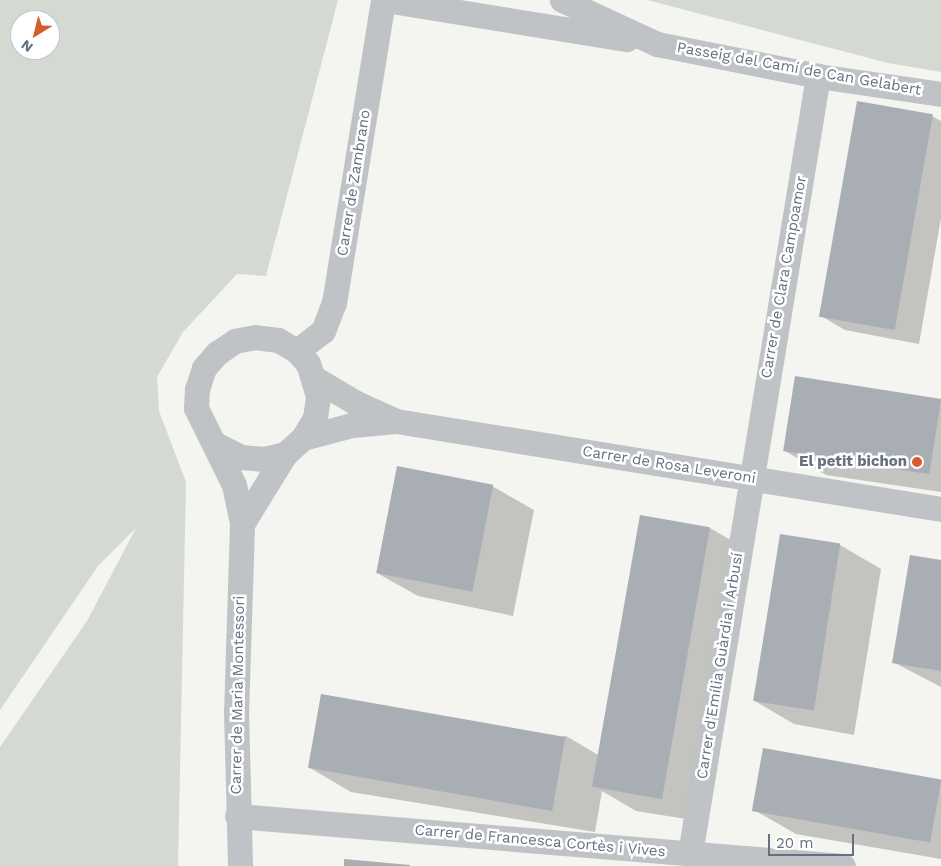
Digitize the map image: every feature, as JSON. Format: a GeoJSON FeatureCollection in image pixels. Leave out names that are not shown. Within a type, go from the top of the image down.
{"type":"FeatureCollection","features":[{"type":"Feature","properties":{"kind":"street","name":"Passeig del Camí de Can Gelabert"},"geometry":{"type":"LineString","coordinates":[[384,0],[657,44],[818,76],[941,94]]}},
{"type":"Feature","properties":{"kind":"street","name":"Carrer de Zambrano"},"geometry":{"type":"LineString","coordinates":[[297,351],[323,331],[334,302],[384,0]]}},
{"type":"Feature","properties":{"kind":"street","name":"Passeig del Camí de Can Gelabert"},"geometry":{"type":"LineString","coordinates":[[562,0],[657,44]]}},
{"type":"Feature","properties":{"kind":"street","name":"Carrer de Clara Campoamor"},"geometry":{"type":"LineString","coordinates":[[750,478],[818,76]]}},
{"type":"Feature","properties":{"kind":"street"},"geometry":{"type":"LineString","coordinates":[[256,337],[278,340],[297,351],[308,364],[314,378],[318,396],[315,418],[294,446],[264,459],[240,457],[217,445],[204,428],[196,408],[199,382],[204,368],[217,353],[234,341],[256,337]]}},
{"type":"Feature","properties":{"kind":"street","name":"Carrer de Rosa Leveroni"},"geometry":{"type":"LineString","coordinates":[[314,378],[356,403],[396,421]]}},
{"type":"Feature","properties":{"kind":"street","name":"Carrer de Rosa Leveroni"},"geometry":{"type":"LineString","coordinates":[[294,446],[352,425],[396,421],[941,509]]}},
{"type":"Feature","properties":{"kind":"street","name":"Carrer de Maria Montessori"},"geometry":{"type":"LineString","coordinates":[[217,445],[234,485],[242,524],[237,629],[237,816],[240,866]]}},
{"type":"Feature","properties":{"kind":"street","name":"Carrer de Maria Montessori"},"geometry":{"type":"LineString","coordinates":[[242,524],[294,446]]}},
{"type":"Feature","properties":{"kind":"street","name":"Carrer d'Emília Guàrdia i Arbusí"},"geometry":{"type":"LineString","coordinates":[[690,854],[750,478]]}},
{"type":"Feature","properties":{"kind":"street","name":"Carrer de Francesca Cortès i Vives"},"geometry":{"type":"LineString","coordinates":[[237,816],[690,854],[717,861],[842,866]]}},
{"type":"Feature","properties":{"kind":"shaded area"},"geometry":{"type":"Polygon","coordinates":[[[0,0],[338,0],[266,276],[237,274],[183,332],[157,377],[159,411],[186,482],[178,866],[0,866],[0,747],[87,621],[136,528],[98,566],[0,710],[0,0]]]}},
{"type":"Feature","properties":{"kind":"shaded area"},"geometry":{"type":"Polygon","coordinates":[[[647,0],[941,0],[941,72],[888,63],[647,0]]]}},
{"type":"Feature","properties":{"kind":"building"},"geometry":{"type":"Polygon","coordinates":[[[857,101],[933,114],[895,330],[819,317],[857,101]]]}},
{"type":"Feature","properties":{"kind":"building"},"geometry":{"type":"Polygon","coordinates":[[[795,376],[941,399],[929,474],[783,451],[795,376]]]}},
{"type":"Feature","properties":{"kind":"building"},"geometry":{"type":"Polygon","coordinates":[[[397,466],[493,485],[472,592],[376,573],[397,466]]]}},
{"type":"Feature","properties":{"kind":"building"},"geometry":{"type":"Polygon","coordinates":[[[640,515],[710,527],[662,799],[592,787],[640,515]]]}},
{"type":"Feature","properties":{"kind":"building"},"geometry":{"type":"Polygon","coordinates":[[[780,534],[840,544],[814,710],[754,701],[780,534]]]}},
{"type":"Feature","properties":{"kind":"building"},"geometry":{"type":"Polygon","coordinates":[[[910,555],[941,560],[941,671],[892,663],[910,555]]]}},
{"type":"Feature","properties":{"kind":"building"},"geometry":{"type":"Polygon","coordinates":[[[321,694],[565,737],[552,811],[308,768],[321,694]]]}},
{"type":"Feature","properties":{"kind":"building"},"geometry":{"type":"Polygon","coordinates":[[[763,748],[941,779],[930,842],[752,811],[763,748]]]}},
{"type":"Feature","properties":{"kind":"building"},"geometry":{"type":"Polygon","coordinates":[[[344,859],[410,865],[410,866],[344,866],[344,859]]]}},
{"type":"Feature","properties":{"kind":"place","name":"El petit bichon"},"geometry":{"type":"Point","coordinates":[917,462]}}]}
